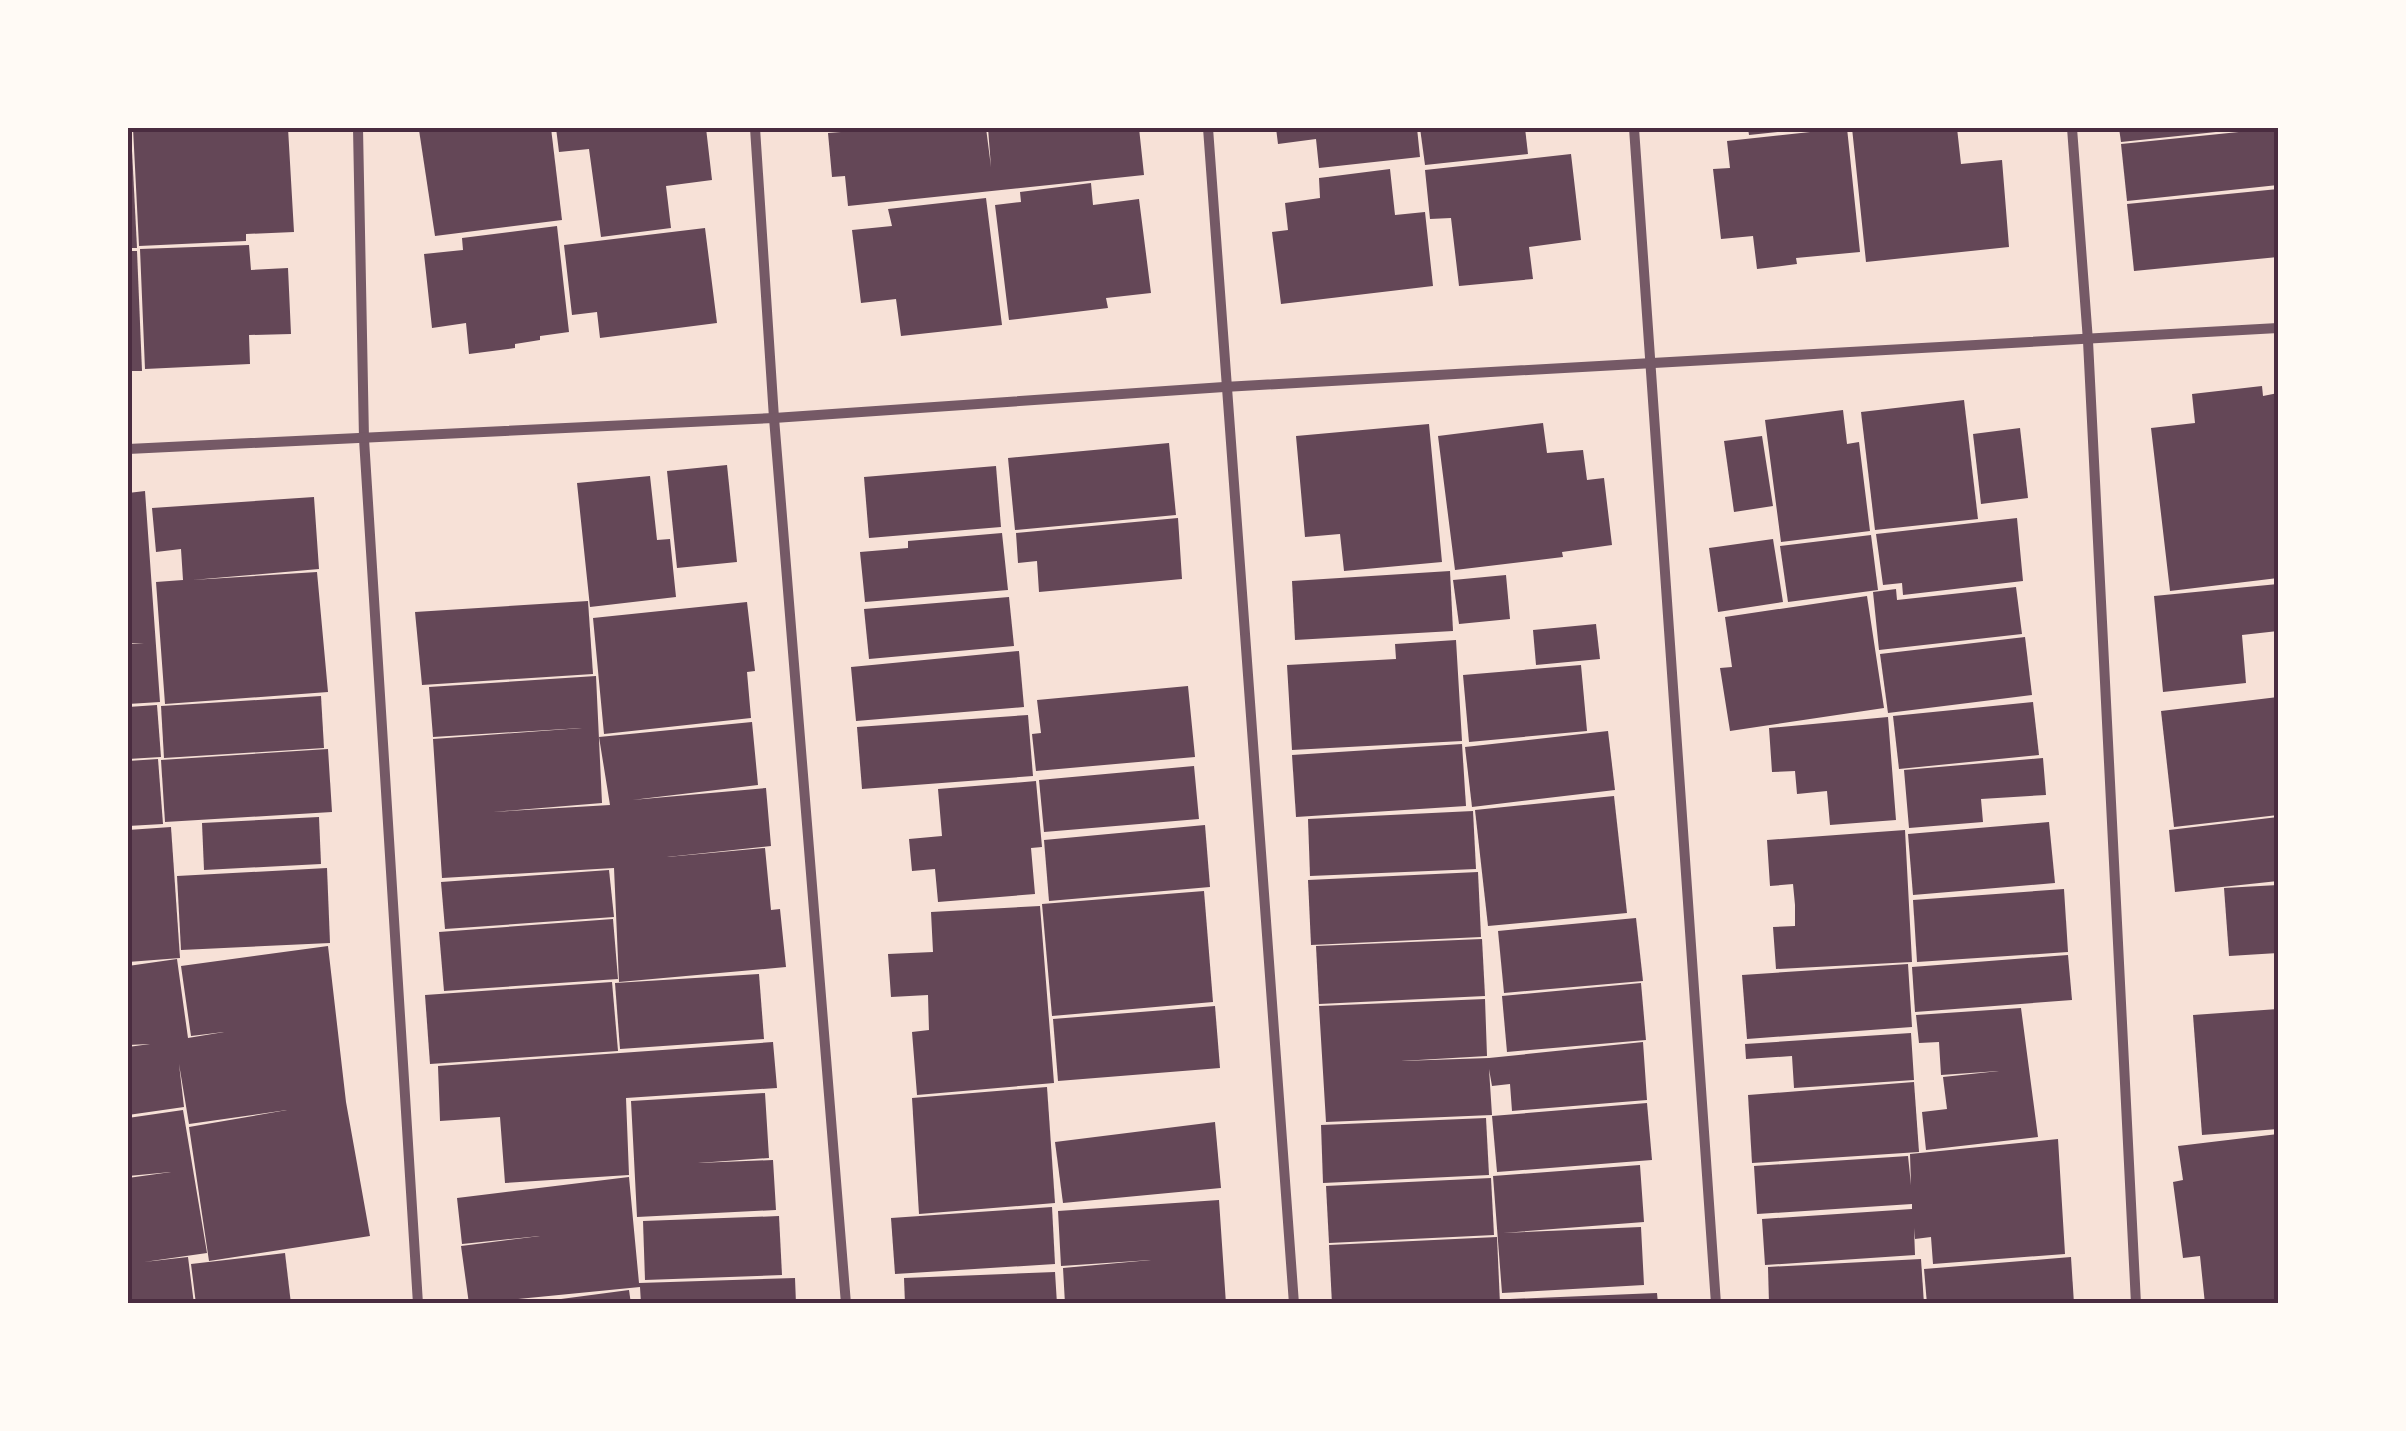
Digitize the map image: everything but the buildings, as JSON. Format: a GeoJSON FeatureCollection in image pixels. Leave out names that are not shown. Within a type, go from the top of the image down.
{"type":"FeatureCollection","features":[{"type":"Feature","properties":{"kind":"street"},"geometry":{"type":"LineString","coordinates":[[358,128],[364,439],[418,1304]]}},
{"type":"Feature","properties":{"kind":"street"},"geometry":{"type":"LineString","coordinates":[[755,128],[774,418],[846,1304]]}},
{"type":"Feature","properties":{"kind":"street"},"geometry":{"type":"LineString","coordinates":[[1208,128],[1294,1304]]}},
{"type":"Feature","properties":{"kind":"street"},"geometry":{"type":"LineString","coordinates":[[1634,128],[1716,1304]]}},
{"type":"Feature","properties":{"kind":"street"},"geometry":{"type":"LineString","coordinates":[[2072,128],[2088,342],[2136,1304]]}},
{"type":"Feature","properties":{"kind":"street"},"geometry":{"type":"LineString","coordinates":[[128,449],[774,418],[1224,387],[2088,342],[2278,328]]}}]}
